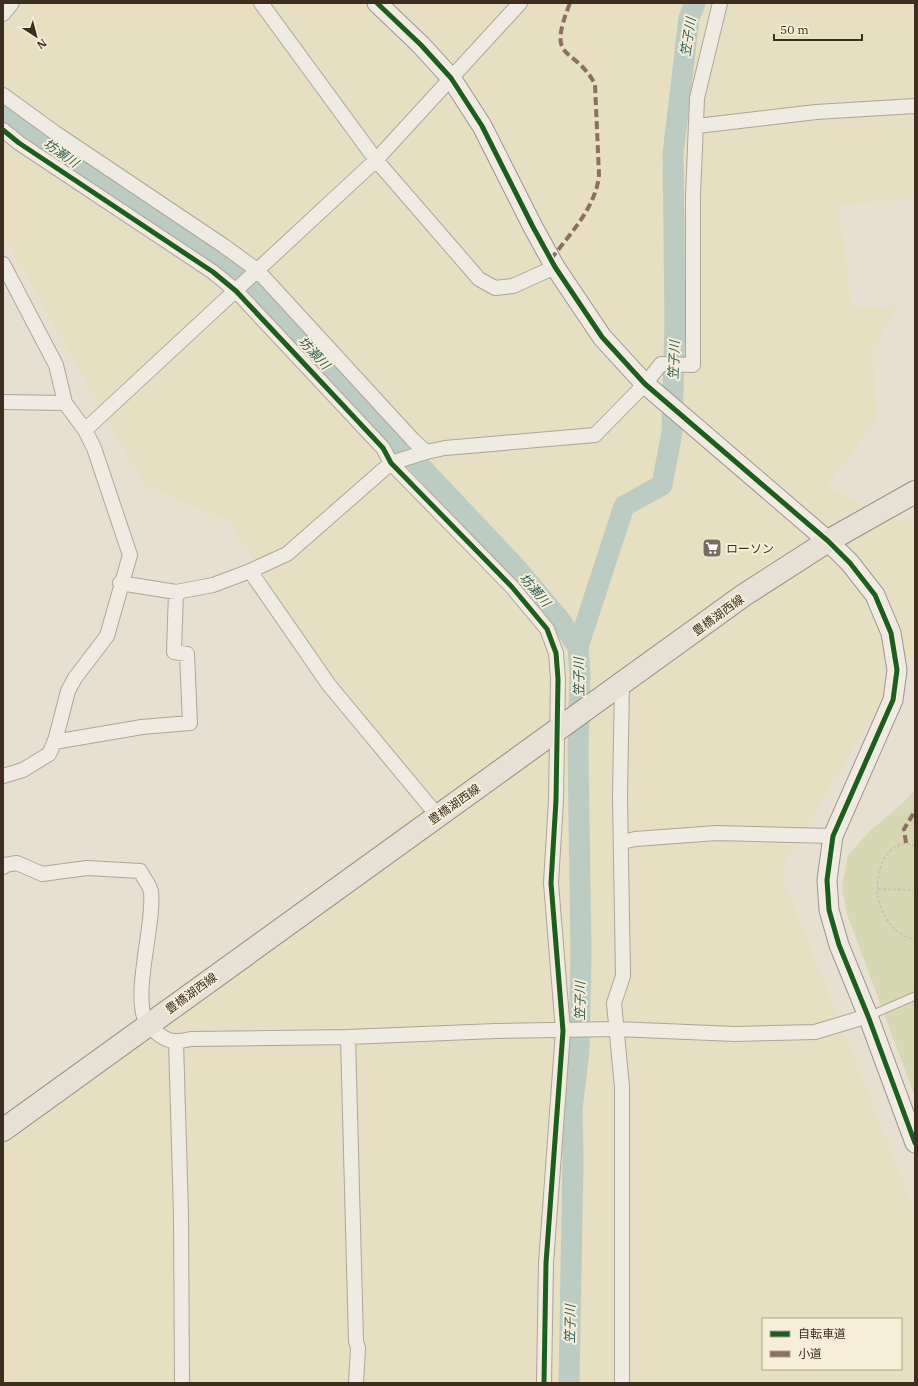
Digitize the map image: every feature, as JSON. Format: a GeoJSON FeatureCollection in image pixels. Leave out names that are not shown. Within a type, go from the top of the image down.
{"type":"FeatureCollection","features":[{"type":"Feature","properties":{"kind":"main road","name":"豊橋湖西線"},"geometry":{"type":"LineString","coordinates":[[3,1130],[437,815],[562,728],[744,595],[828,541],[915,492]]}},
{"type":"Feature","properties":{"kind":"street"},"geometry":{"type":"LineString","coordinates":[[3,14],[12,3]]}},
{"type":"Feature","properties":{"kind":"street"},"geometry":{"type":"LineString","coordinates":[[261,3],[376,160],[479,279],[494,288],[513,286],[555,267]]}},
{"type":"Feature","properties":{"kind":"street"},"geometry":{"type":"LineString","coordinates":[[377,3],[421,44],[451,78],[482,126],[555,267],[602,337],[645,384],[828,541],[850,563],[875,594],[891,633],[897,670],[893,700],[833,836],[827,880],[828,910],[839,945],[868,1016],[915,1143]]}},
{"type":"Feature","properties":{"kind":"street"},"geometry":{"type":"LineString","coordinates":[[85,430],[376,160],[520,3]]}},
{"type":"Feature","properties":{"kind":"street"},"geometry":{"type":"LineString","coordinates":[[120,583],[176,592],[213,585],[250,571],[287,554],[395,462],[445,448],[595,435],[645,384],[661,364],[693,365],[693,196],[697,98],[720,3]]}},
{"type":"Feature","properties":{"kind":"street"},"geometry":{"type":"LineString","coordinates":[[3,94],[54,132],[224,246],[255,272],[412,439],[423,453]]}},
{"type":"Feature","properties":{"kind":"street"},"geometry":{"type":"LineString","coordinates":[[697,126],[816,112],[915,106]]}},
{"type":"Feature","properties":{"kind":"street"},"geometry":{"type":"LineString","coordinates":[[3,130],[19,143],[238,289],[395,462],[486,559],[547,629],[556,653],[562,728],[551,883],[563,1031],[546,1263],[544,1383]]}},
{"type":"Feature","properties":{"kind":"street"},"geometry":{"type":"LineString","coordinates":[[3,264],[56,365],[65,403],[85,430],[114,505],[130,555],[120,583],[107,636],[75,678],[68,691],[54,742],[49,754],[42,760],[23,770],[3,776]]}},
{"type":"Feature","properties":{"kind":"street"},"geometry":{"type":"LineString","coordinates":[[3,402],[65,403]]}},
{"type":"Feature","properties":{"kind":"street"},"geometry":{"type":"LineString","coordinates":[[250,571],[329,685],[437,815]]}},
{"type":"Feature","properties":{"kind":"street"},"geometry":{"type":"LineString","coordinates":[[54,742],[142,727],[190,723],[187,654],[174,652],[176,592]]}},
{"type":"Feature","properties":{"kind":"street"},"geometry":{"type":"LineString","coordinates":[[617,688],[622,842],[623,976],[614,1003],[612,1030],[622,1087],[622,1383]]}},
{"type":"Feature","properties":{"kind":"street"},"geometry":{"type":"LineString","coordinates":[[622,842],[635,839],[717,833],[833,836]]}},
{"type":"Feature","properties":{"kind":"street"},"geometry":{"type":"LineString","coordinates":[[3,867],[5,865],[17,863],[42,874],[87,868],[140,871],[151,891],[148,941],[143,962],[142,985],[144,1014],[148,1025],[162,1036],[176,1042],[191,1038],[348,1037],[496,1031],[612,1030],[734,1034],[815,1032],[868,1016]]}},
{"type":"Feature","properties":{"kind":"street"},"geometry":{"type":"LineString","coordinates":[[348,1037],[356,1341],[358,1348],[356,1383]]}},
{"type":"Feature","properties":{"kind":"street"},"geometry":{"type":"LineString","coordinates":[[176,1042],[181,1236],[182,1383]]}},
{"type":"Feature","properties":{"kind":"lane"},"geometry":{"type":"LineString","coordinates":[[868,1016],[915,996]]}},
{"type":"Feature","properties":{"kind":"path"},"geometry":{"type":"LineString","coordinates":[[915,846],[900,844],[888,853],[881,868],[877,883],[881,911],[891,927],[898,933],[915,940]]}},
{"type":"Feature","properties":{"kind":"path"},"geometry":{"type":"LineString","coordinates":[[878,889],[915,890]]}},
{"type":"Feature","properties":{"kind":"shaded area"},"geometry":{"type":"Polygon","coordinates":[[[3,3],[915,3],[915,200],[838,204],[852,309],[898,306],[873,349],[876,421],[826,488],[901,521],[915,514],[915,659],[908,656],[780,871],[915,1213],[915,1383],[3,1382],[3,1137],[418,810],[228,520],[144,485],[9,245],[3,241],[3,3]]]}},
{"type":"Feature","properties":{"kind":"green space"},"geometry":{"type":"Polygon","coordinates":[[[915,789],[915,1097],[847,914],[842,886],[848,855],[869,832],[903,803],[915,789]]]}},
{"type":"Feature","properties":{"kind":"waterway","name":"笠子川"},"geometry":{"type":"LineString","coordinates":[[569,1383],[573,1161],[572,1109],[579,1051],[581,952],[578,750],[580,673],[578,647],[624,506],[662,485],[672,432],[675,322],[673,154],[689,18],[695,3]]}},
{"type":"Feature","properties":{"kind":"waterway","name":"坊瀬川"},"geometry":{"type":"LineString","coordinates":[[3,112],[253,288],[519,571],[560,620],[578,647]]}},
{"type":"Feature","properties":{"kind":"marked path"},"geometry":{"type":"LineString","coordinates":[[551,259],[574,230],[588,209],[597,187],[599,175],[595,84],[586,71],[565,51],[561,45],[563,22],[570,3]]}},
{"type":"Feature","properties":{"kind":"marked path"},"geometry":{"type":"LineString","coordinates":[[906,843],[904,829],[915,811]]}},
{"type":"Feature","properties":{"kind":"cycle path"},"geometry":{"type":"LineString","coordinates":[[377,3],[421,45],[451,78],[482,126],[555,267],[602,337],[645,384],[828,541],[850,563],[875,595],[891,633],[897,670],[893,700],[833,836],[827,880],[829,910],[839,945],[868,1016],[915,1143]]}},
{"type":"Feature","properties":{"kind":"cycle path"},"geometry":{"type":"LineString","coordinates":[[3,130],[19,143],[213,272],[236,291],[383,448],[391,463],[512,587],[547,629],[556,653],[558,679],[556,800],[551,883],[563,1031],[546,1263],[544,1383]]}},
{"type":"Feature","properties":{"kind":"place","name":"ローソン"},"geometry":{"type":"Point","coordinates":[712,548]}}]}
